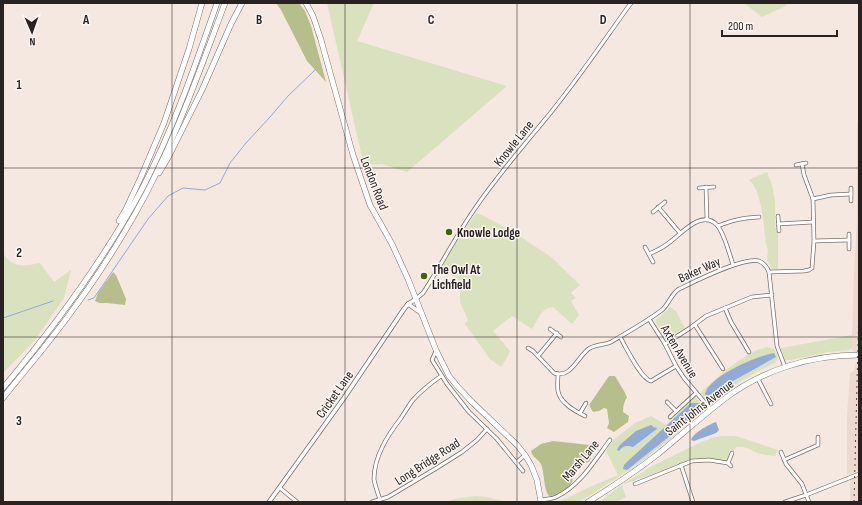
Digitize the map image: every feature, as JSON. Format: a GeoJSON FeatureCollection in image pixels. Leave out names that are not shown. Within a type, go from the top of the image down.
{"type":"FeatureCollection","features":[{"type":"Feature","properties":{"kind":"highway"},"geometry":{"type":"LineString","coordinates":[[82,286],[126,209],[164,123],[189,49],[202,3]]}},
{"type":"Feature","properties":{"kind":"highway"},"geometry":{"type":"LineString","coordinates":[[3,388],[61,316],[112,241],[139,195],[170,129],[217,3]]}},
{"type":"Feature","properties":{"kind":"highway"},"geometry":{"type":"LineString","coordinates":[[3,398],[44,348],[89,287],[136,212],[179,124],[225,3]]}},
{"type":"Feature","properties":{"kind":"highway"},"geometry":{"type":"LineString","coordinates":[[146,192],[161,170],[178,139],[242,3]]}},
{"type":"Feature","properties":{"kind":"highway","name":"London Road"},"geometry":{"type":"LineString","coordinates":[[306,3],[313,16]]}},
{"type":"Feature","properties":{"kind":"highway","name":"London Road"},"geometry":{"type":"LineString","coordinates":[[311,3],[313,16],[364,191],[410,284],[436,350],[449,376],[457,386],[517,445],[525,456],[536,476],[541,501]]}},
{"type":"Feature","properties":{"kind":"highway","name":"Saint Johns Avenue"},"geometry":{"type":"LineString","coordinates":[[588,502],[622,480],[657,454],[723,400],[745,386],[796,363],[820,358],[859,356]]}},
{"type":"Feature","properties":{"kind":"street","name":"Knowle Lane"},"geometry":{"type":"LineString","coordinates":[[416,299],[423,293],[458,234],[492,185],[571,86],[631,3]]}},
{"type":"Feature","properties":{"kind":"street"},"geometry":{"type":"LineString","coordinates":[[796,165],[806,163]]}},
{"type":"Feature","properties":{"kind":"street"},"geometry":{"type":"LineString","coordinates":[[785,367],[777,346],[769,272],[804,271],[812,268],[814,241],[813,199],[804,175],[802,164]]}},
{"type":"Feature","properties":{"kind":"street"},"geometry":{"type":"LineString","coordinates":[[706,187],[707,220]]}},
{"type":"Feature","properties":{"kind":"street"},"geometry":{"type":"LineString","coordinates":[[699,188],[714,187]]}},
{"type":"Feature","properties":{"kind":"street"},"geometry":{"type":"LineString","coordinates":[[850,201],[851,188]]}},
{"type":"Feature","properties":{"kind":"street"},"geometry":{"type":"LineString","coordinates":[[813,199],[831,195],[851,194]]}},
{"type":"Feature","properties":{"kind":"street"},"geometry":{"type":"LineString","coordinates":[[653,212],[665,202]]}},
{"type":"Feature","properties":{"kind":"street"},"geometry":{"type":"LineString","coordinates":[[658,207],[680,233]]}},
{"type":"Feature","properties":{"kind":"street"},"geometry":{"type":"LineString","coordinates":[[778,216],[779,231]]}},
{"type":"Feature","properties":{"kind":"street"},"geometry":{"type":"LineString","coordinates":[[718,226],[742,218],[759,217]]}},
{"type":"Feature","properties":{"kind":"street"},"geometry":{"type":"LineString","coordinates":[[649,254],[665,246],[695,223],[702,220],[707,220],[718,226],[733,265]]}},
{"type":"Feature","properties":{"kind":"street"},"geometry":{"type":"LineString","coordinates":[[778,224],[813,222]]}},
{"type":"Feature","properties":{"kind":"street"},"geometry":{"type":"LineString","coordinates":[[849,234],[849,249]]}},
{"type":"Feature","properties":{"kind":"street"},"geometry":{"type":"LineString","coordinates":[[814,241],[849,240]]}},
{"type":"Feature","properties":{"kind":"street"},"geometry":{"type":"LineString","coordinates":[[645,247],[653,262]]}},
{"type":"Feature","properties":{"kind":"street","name":"Baker Way"},"geometry":{"type":"LineString","coordinates":[[558,374],[566,373],[570,370],[586,351],[620,337],[649,319],[664,308],[674,293],[679,289],[733,265],[752,261],[759,262],[767,267],[769,272]]}},
{"type":"Feature","properties":{"kind":"street"},"geometry":{"type":"LineString","coordinates":[[665,344],[706,316],[752,297],[772,295]]}},
{"type":"Feature","properties":{"kind":"street","name":"Cricket Lane"},"geometry":{"type":"LineString","coordinates":[[269,502],[340,404],[408,304],[416,299]]}},
{"type":"Feature","properties":{"kind":"street"},"geometry":{"type":"LineString","coordinates":[[408,304],[422,314]]}},
{"type":"Feature","properties":{"kind":"street"},"geometry":{"type":"LineString","coordinates":[[725,308],[731,322],[749,352]]}},
{"type":"Feature","properties":{"kind":"street","name":"Axten Avenue"},"geometry":{"type":"LineString","coordinates":[[649,319],[684,378],[711,410]]}},
{"type":"Feature","properties":{"kind":"street"},"geometry":{"type":"LineString","coordinates":[[694,325],[723,369]]}},
{"type":"Feature","properties":{"kind":"street"},"geometry":{"type":"LineString","coordinates":[[550,328],[562,337]]}},
{"type":"Feature","properties":{"kind":"street"},"geometry":{"type":"LineString","coordinates":[[538,356],[557,334]]}},
{"type":"Feature","properties":{"kind":"street"},"geometry":{"type":"LineString","coordinates":[[620,337],[639,370],[648,380],[651,381],[676,366]]}},
{"type":"Feature","properties":{"kind":"street"},"geometry":{"type":"LineString","coordinates":[[528,348],[554,373],[558,374],[558,389],[560,396],[564,401],[570,407],[585,416]]}},
{"type":"Feature","properties":{"kind":"street","name":"London Road"},"geometry":{"type":"LineString","coordinates":[[436,350],[432,360],[441,376],[469,412],[497,438],[523,471]]}},
{"type":"Feature","properties":{"kind":"street"},"geometry":{"type":"LineString","coordinates":[[380,500],[374,477],[377,460],[383,446],[390,433],[413,400],[425,388],[441,376]]}},
{"type":"Feature","properties":{"kind":"street"},"geometry":{"type":"LineString","coordinates":[[758,379],[770,404]]}},
{"type":"Feature","properties":{"kind":"street"},"geometry":{"type":"LineString","coordinates":[[670,417],[696,393]]}},
{"type":"Feature","properties":{"kind":"street"},"geometry":{"type":"LineString","coordinates":[[667,402],[676,411]]}},
{"type":"Feature","properties":{"kind":"street"},"geometry":{"type":"LineString","coordinates":[[580,413],[586,403]]}},
{"type":"Feature","properties":{"kind":"street","name":"Long Bridge Road"},"geometry":{"type":"LineString","coordinates":[[372,502],[388,497],[457,455],[477,440],[487,429]]}},
{"type":"Feature","properties":{"kind":"street"},"geometry":{"type":"LineString","coordinates":[[784,460],[818,445],[818,437]]}},
{"type":"Feature","properties":{"kind":"street","name":"Marsh Lane"},"geometry":{"type":"LineString","coordinates":[[541,501],[555,498],[573,486],[610,440]]}},
{"type":"Feature","properties":{"kind":"street"},"geometry":{"type":"LineString","coordinates":[[635,484],[692,461],[709,460],[730,464],[732,453]]}},
{"type":"Feature","properties":{"kind":"street"},"geometry":{"type":"LineString","coordinates":[[778,457],[782,454],[786,464],[802,484],[809,502]]}},
{"type":"Feature","properties":{"kind":"street"},"geometry":{"type":"LineString","coordinates":[[517,462],[525,456]]}},
{"type":"Feature","properties":{"kind":"street"},"geometry":{"type":"LineString","coordinates":[[681,465],[693,502]]}},
{"type":"Feature","properties":{"kind":"street"},"geometry":{"type":"LineString","coordinates":[[785,502],[859,474]]}},
{"type":"Feature","properties":{"kind":"street"},"geometry":{"type":"LineString","coordinates":[[641,482],[643,486]]}},
{"type":"Feature","properties":{"kind":"street"},"geometry":{"type":"LineString","coordinates":[[280,488],[297,502]]}},
{"type":"Feature","properties":{"kind":"shaded area"},"geometry":{"type":"Polygon","coordinates":[[[859,3],[859,113],[858,9],[859,3]]]}},
{"type":"Feature","properties":{"kind":"shaded area"},"geometry":{"type":"Polygon","coordinates":[[[859,119],[859,352],[855,352],[852,350],[852,335],[857,217],[857,122],[859,119]]]}},
{"type":"Feature","properties":{"kind":"shaded area"},"geometry":{"type":"Polygon","coordinates":[[[856,361],[859,361],[859,470],[847,475],[847,415],[850,373],[854,371],[856,361]]]}},
{"type":"Feature","properties":{"kind":"shaded area"},"geometry":{"type":"Polygon","coordinates":[[[859,476],[859,502],[850,502],[850,480],[859,476]]]}},
{"type":"Feature","properties":{"kind":"green space"},"geometry":{"type":"Polygon","coordinates":[[[276,3],[299,3],[305,11],[311,26],[326,82],[307,61],[276,3]]]}},
{"type":"Feature","properties":{"kind":"green space"},"geometry":{"type":"Polygon","coordinates":[[[327,3],[374,3],[357,41],[507,86],[407,172],[382,164],[364,166],[327,3]]]}},
{"type":"Feature","properties":{"kind":"green space"},"geometry":{"type":"Polygon","coordinates":[[[744,3],[787,3],[786,6],[762,17],[744,3]]]}},
{"type":"Feature","properties":{"kind":"green space"},"geometry":{"type":"Polygon","coordinates":[[[767,172],[772,185],[775,201],[775,226],[778,234],[778,269],[772,269],[767,260],[768,250],[760,200],[757,192],[749,180],[767,172]]]}},
{"type":"Feature","properties":{"kind":"green space"},"geometry":{"type":"Polygon","coordinates":[[[478,213],[512,231],[551,257],[580,285],[571,293],[576,298],[571,301],[579,315],[572,324],[553,307],[543,312],[532,329],[512,316],[493,331],[510,351],[501,367],[490,359],[465,324],[468,320],[460,302],[460,289],[465,285],[440,266],[474,216],[478,213]]]}},
{"type":"Feature","properties":{"kind":"green space"},"geometry":{"type":"Polygon","coordinates":[[[3,253],[11,262],[15,264],[29,265],[40,263],[54,282],[71,270],[64,298],[35,340],[3,373],[3,253]]]}},
{"type":"Feature","properties":{"kind":"green space"},"geometry":{"type":"Polygon","coordinates":[[[113,272],[116,275],[126,299],[125,305],[99,303],[95,301],[98,293],[113,272]]]}},
{"type":"Feature","properties":{"kind":"green space"},"geometry":{"type":"Polygon","coordinates":[[[670,307],[676,311],[685,328],[665,339],[656,323],[656,319],[670,307]]]}},
{"type":"Feature","properties":{"kind":"green space"},"geometry":{"type":"Polygon","coordinates":[[[852,335],[852,348],[849,350],[828,352],[785,360],[781,348],[852,335]]]}},
{"type":"Feature","properties":{"kind":"green space"},"geometry":{"type":"Polygon","coordinates":[[[767,347],[774,349],[778,356],[775,363],[755,373],[714,400],[707,401],[700,393],[740,360],[749,354],[767,347]]]}},
{"type":"Feature","properties":{"kind":"green space"},"geometry":{"type":"Polygon","coordinates":[[[609,376],[615,376],[627,397],[623,412],[629,416],[628,422],[614,432],[607,428],[609,423],[607,409],[604,408],[593,412],[589,405],[609,376]]]}},
{"type":"Feature","properties":{"kind":"green space"},"geometry":{"type":"Polygon","coordinates":[[[695,397],[702,405],[702,411],[674,436],[637,465],[579,502],[558,502],[618,475],[606,451],[613,440],[635,423],[651,416],[666,425],[695,397]]]}},
{"type":"Feature","properties":{"kind":"green space"},"geometry":{"type":"Polygon","coordinates":[[[736,436],[778,450],[775,456],[761,454],[743,447],[736,447],[734,451],[730,450],[727,460],[708,458],[693,459],[622,485],[626,497],[616,502],[600,502],[620,486],[652,466],[699,443],[711,438],[736,436]]]}},
{"type":"Feature","properties":{"kind":"green space"},"geometry":{"type":"Polygon","coordinates":[[[553,441],[590,445],[591,458],[589,462],[585,463],[575,473],[569,487],[558,494],[549,496],[546,489],[541,464],[531,451],[541,444],[553,441]]]}},
{"type":"Feature","properties":{"kind":"green space"},"geometry":{"type":"Polygon","coordinates":[[[475,496],[486,497],[508,502],[445,502],[475,496]]]}},
{"type":"Feature","properties":{"kind":"water"},"geometry":{"type":"Polygon","coordinates":[[[774,353],[776,357],[724,386],[708,398],[705,395],[708,388],[714,381],[734,368],[756,358],[774,353]]]}},
{"type":"Feature","properties":{"kind":"water"},"geometry":{"type":"Polygon","coordinates":[[[691,403],[698,403],[702,407],[700,411],[627,470],[623,469],[624,465],[628,461],[691,403]]]}},
{"type":"Feature","properties":{"kind":"water"},"geometry":{"type":"Polygon","coordinates":[[[716,422],[719,430],[716,433],[694,441],[691,440],[692,437],[698,432],[716,422]]]}},
{"type":"Feature","properties":{"kind":"water"},"geometry":{"type":"Polygon","coordinates":[[[651,425],[657,429],[633,447],[625,446],[619,451],[617,450],[622,443],[636,431],[651,425]]]}},
{"type":"Feature","properties":{"kind":"waterway"},"geometry":{"type":"LineString","coordinates":[[88,300],[94,298],[148,219],[168,196],[183,188],[205,190],[220,183],[230,163],[246,143],[288,96],[315,70]]}},
{"type":"Feature","properties":{"kind":"waterway"},"geometry":{"type":"LineString","coordinates":[[3,318],[53,301]]}},
{"type":"Feature","properties":{"kind":"railway"},"geometry":{"type":"LineString","coordinates":[[854,502],[859,305]]}},
{"type":"Feature","properties":{"kind":"place","name":"Knowle Lodge"},"geometry":{"type":"Point","coordinates":[449,232]}},
{"type":"Feature","properties":{"kind":"place","name":"The Owl At Lichfield"},"geometry":{"type":"Point","coordinates":[424,276]}}]}
